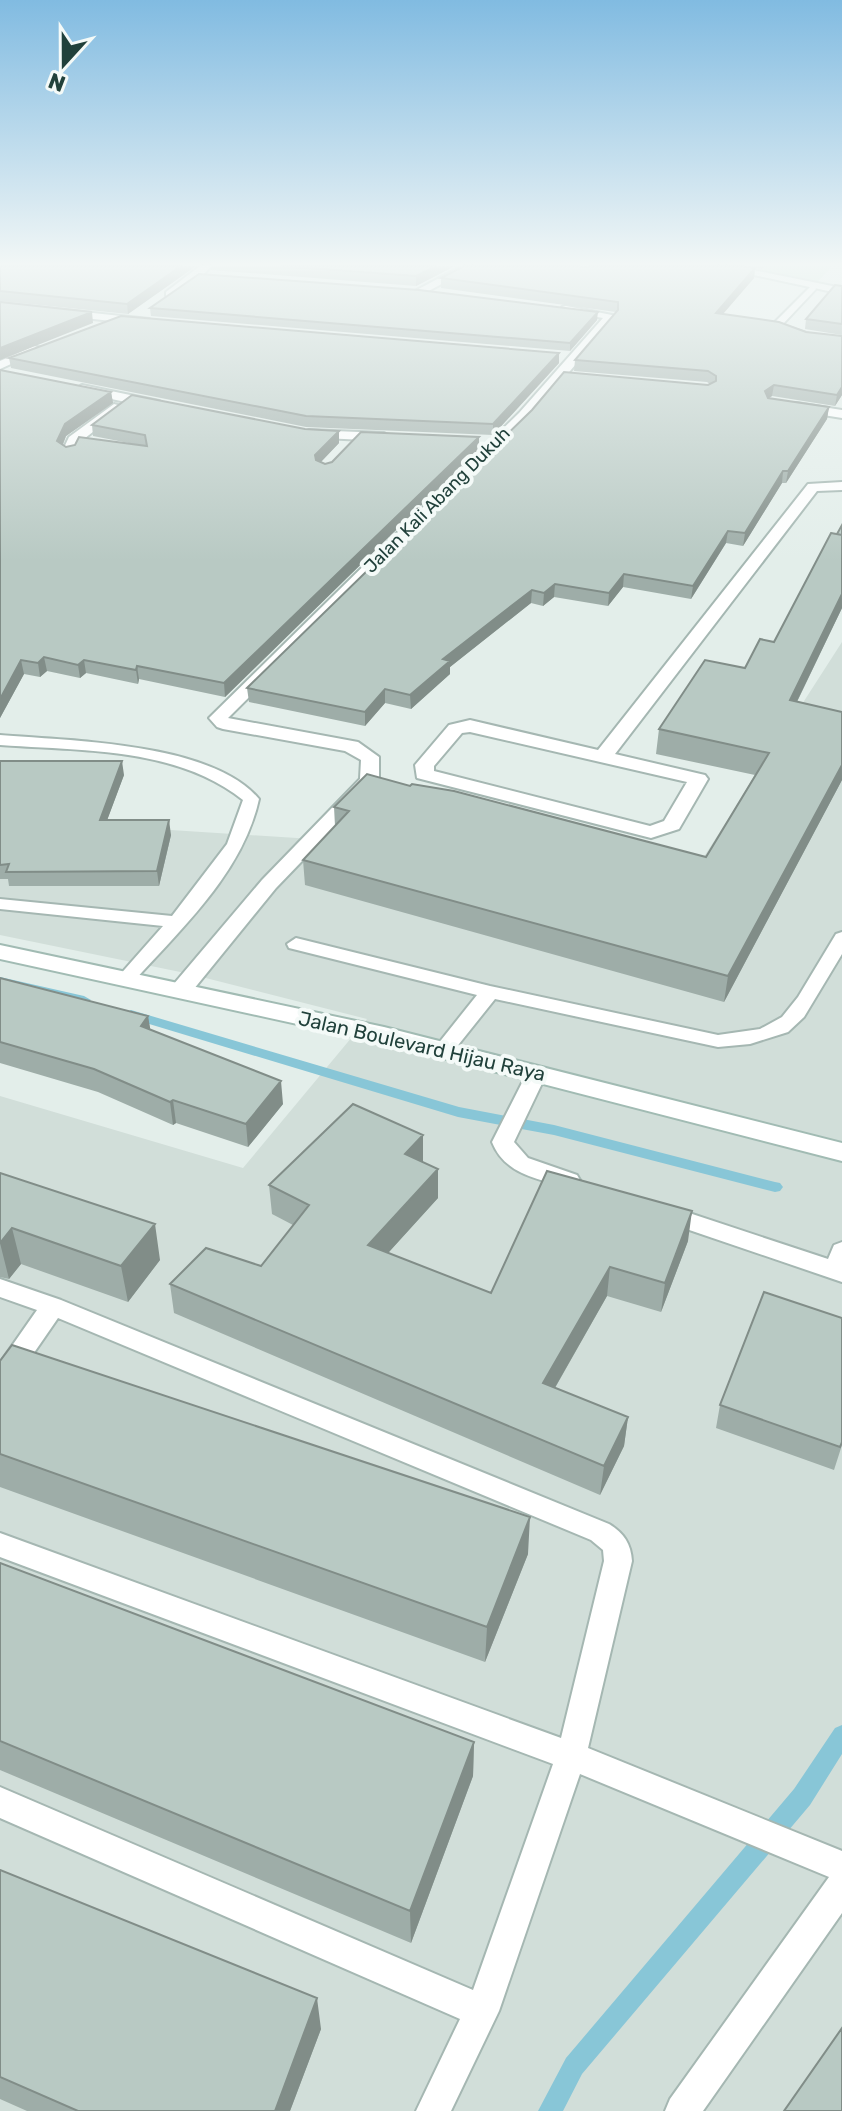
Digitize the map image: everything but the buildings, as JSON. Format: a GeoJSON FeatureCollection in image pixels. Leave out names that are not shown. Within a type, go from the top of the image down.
{"type":"FeatureCollection","features":[{"type":"Feature","properties":{"kind":"street","name":"Jalan Kali Abang Dukuh"},"geometry":{"type":"LineString","coordinates":[[181,990],[269,884],[369,781],[372,766],[370,757],[351,746],[223,723],[218,718],[487,442],[568,377],[567,365]]}},
{"type":"Feature","properties":{"kind":"street"},"geometry":{"type":"LineString","coordinates":[[0,373],[15,376]]}},
{"type":"Feature","properties":{"kind":"street"},"geometry":{"type":"LineString","coordinates":[[73,388],[176,409]]}},
{"type":"Feature","properties":{"kind":"street"},"geometry":{"type":"LineString","coordinates":[[101,445],[72,446],[131,399]]}},
{"type":"Feature","properties":{"kind":"street"},"geometry":{"type":"LineString","coordinates":[[786,406],[842,414]]}},
{"type":"Feature","properties":{"kind":"street"},"geometry":{"type":"LineString","coordinates":[[293,432],[355,438],[396,437]]}},
{"type":"Feature","properties":{"kind":"street"},"geometry":{"type":"LineString","coordinates":[[343,453],[355,438]]}},
{"type":"Feature","properties":{"kind":"street"},"geometry":{"type":"LineString","coordinates":[[604,755],[813,487],[842,486]]}},
{"type":"Feature","properties":{"kind":"street"},"geometry":{"type":"LineString","coordinates":[[463,727],[604,755],[698,779],[672,825],[665,830],[651,832],[428,775],[423,771],[456,729],[463,727]]}},
{"type":"Feature","properties":{"kind":"street","name":"Jalan Boulevard Hijau Raya"},"geometry":{"type":"LineString","coordinates":[[0,952],[127,977],[444,1049],[842,1152]]}},
{"type":"Feature","properties":{"kind":"lane"},"geometry":{"type":"LineString","coordinates":[[0,740],[165,757],[202,767],[238,785],[251,799],[250,815],[212,880],[127,977]]}},
{"type":"Feature","properties":{"kind":"lane"},"geometry":{"type":"LineString","coordinates":[[0,904],[178,922]]}},
{"type":"Feature","properties":{"kind":"lane"},"geometry":{"type":"LineString","coordinates":[[296,944],[490,992],[718,1041],[752,1039],[784,1026],[807,997],[842,938]]}},
{"type":"Feature","properties":{"kind":"lane"},"geometry":{"type":"LineString","coordinates":[[444,1049],[490,992]]}},
{"type":"Feature","properties":{"kind":"lane"},"geometry":{"type":"LineString","coordinates":[[537,1073],[503,1142],[505,1151],[517,1162],[589,1187]]}},
{"type":"Feature","properties":{"kind":"lane"},"geometry":{"type":"LineString","coordinates":[[646,1207],[840,1265]]}},
{"type":"Feature","properties":{"kind":"lane"},"geometry":{"type":"LineString","coordinates":[[0,1288],[53,1306],[613,1540],[618,1548],[618,1561],[571,1756],[482,2011],[433,2111]]}},
{"type":"Feature","properties":{"kind":"lane"},"geometry":{"type":"LineString","coordinates":[[0,1382],[53,1306]]}},
{"type":"Feature","properties":{"kind":"lane"},"geometry":{"type":"LineString","coordinates":[[0,1545],[571,1756],[842,1867]]}},
{"type":"Feature","properties":{"kind":"lane"},"geometry":{"type":"LineString","coordinates":[[0,1802],[482,2011]]}},
{"type":"Feature","properties":{"kind":"lane"},"geometry":{"type":"LineString","coordinates":[[682,2111],[842,1886]]}},
{"type":"Feature","properties":{"kind":"shaded area"},"geometry":{"type":"Polygon","coordinates":[[[842,642],[842,2111],[0,2111],[0,1096],[243,1168],[367,1019],[190,974],[0,935],[0,819],[328,840],[660,925],[842,642]]]}},
{"type":"Feature","properties":{"kind":"waterway"},"geometry":{"type":"LineString","coordinates":[[0,981],[84,1000]]}},
{"type":"Feature","properties":{"kind":"waterway"},"geometry":{"type":"LineString","coordinates":[[131,1014],[458,1112],[554,1130],[775,1187]]}},
{"type":"Feature","properties":{"kind":"waterway"},"geometry":{"type":"LineString","coordinates":[[550,2111],[574,2066],[802,1797],[842,1735]]}}]}
